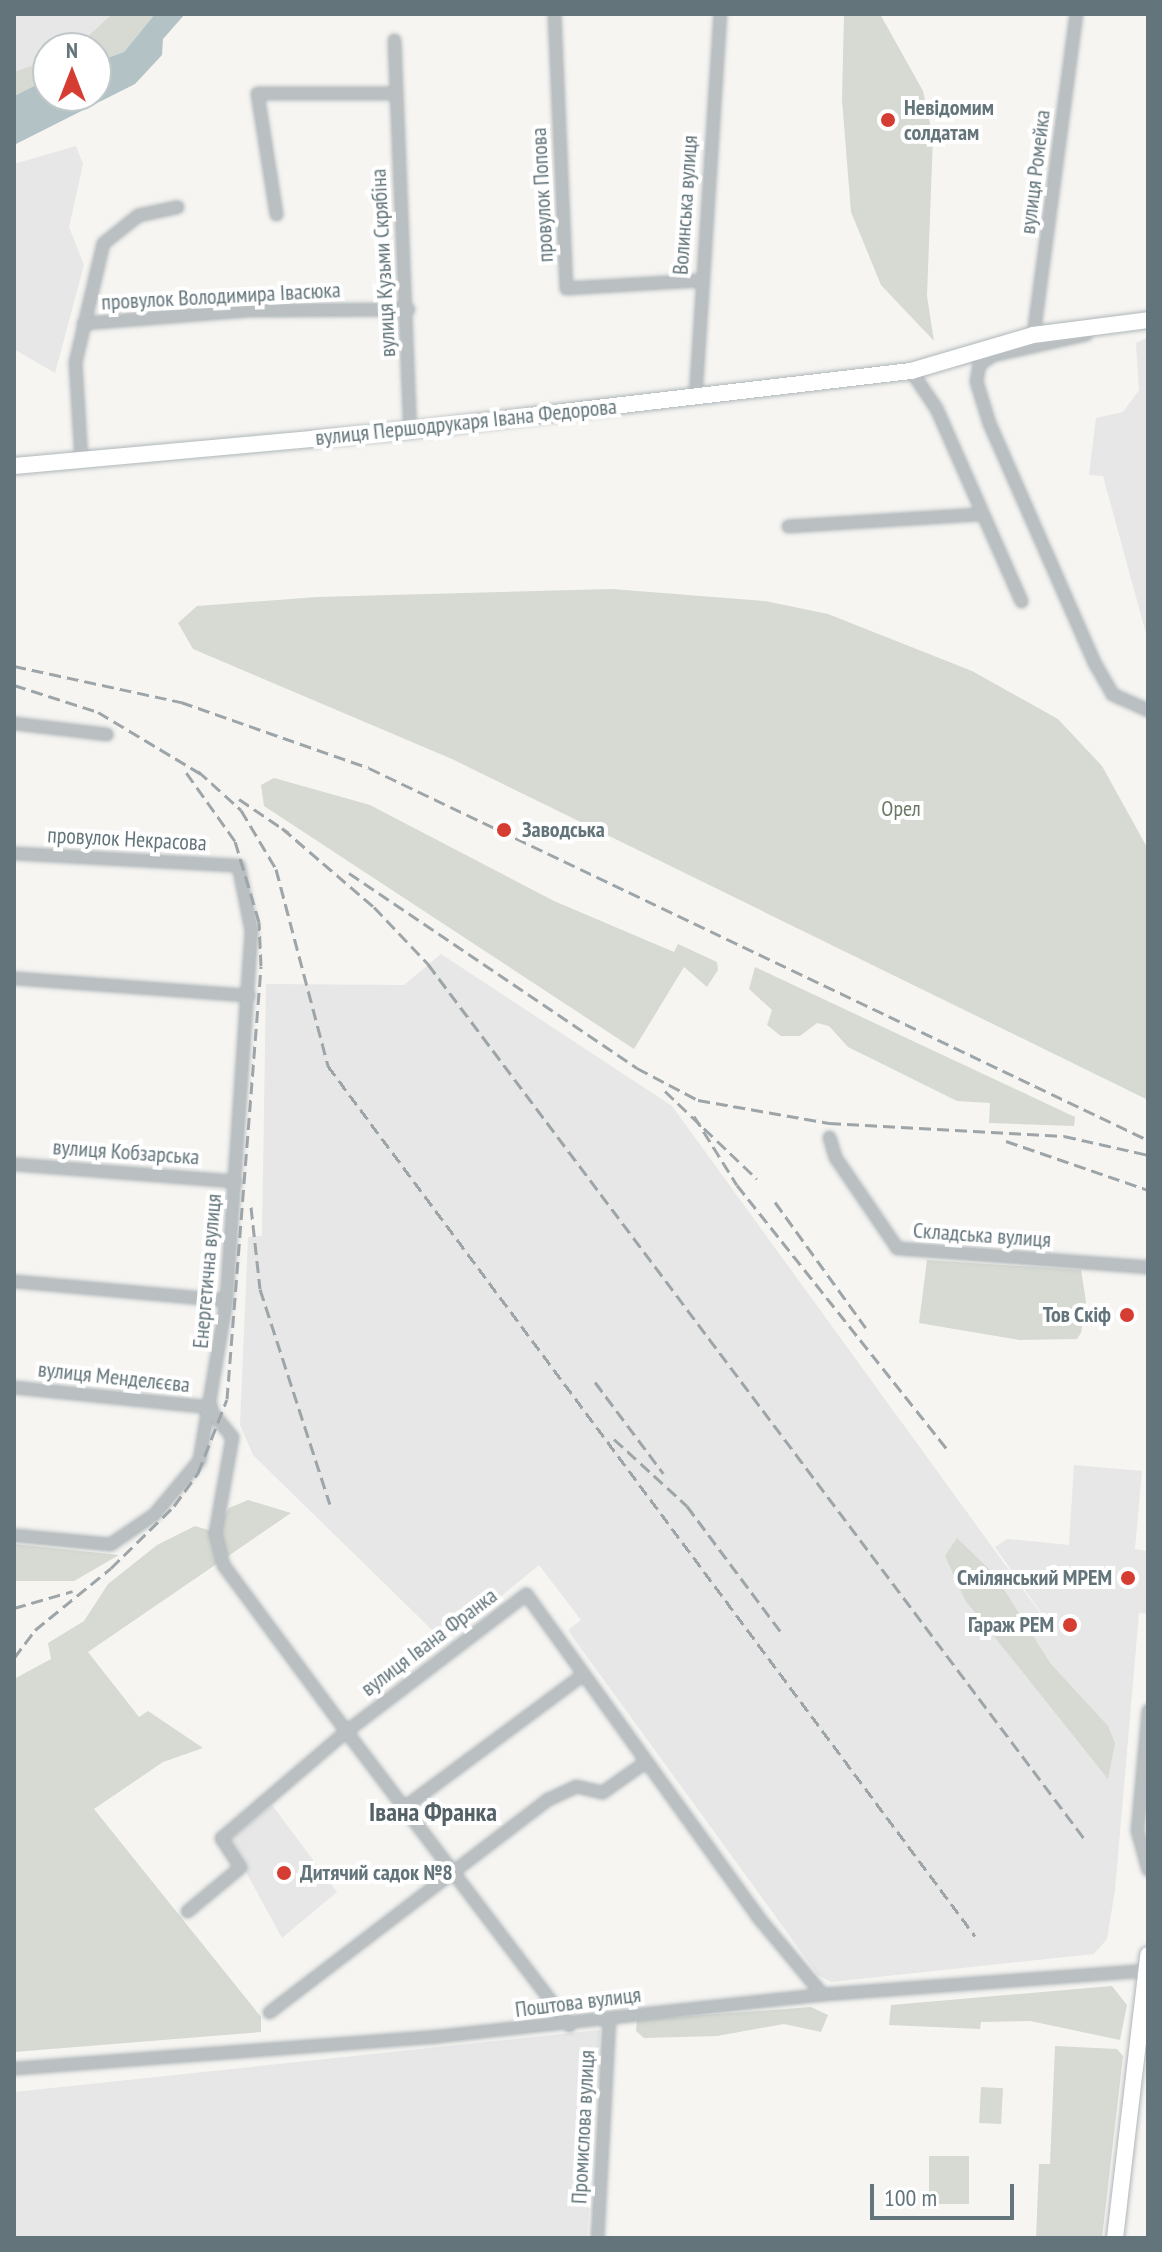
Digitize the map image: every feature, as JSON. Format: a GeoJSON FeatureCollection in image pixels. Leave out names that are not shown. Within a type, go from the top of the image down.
{"type":"FeatureCollection","features":[{"type":"Feature","properties":{"kind":"street","name":"провулок Попова"},"geometry":{"type":"LineString","coordinates":[[554,14],[566,288],[699,280]]}},
{"type":"Feature","properties":{"kind":"street","name":"Волинська вулиця"},"geometry":{"type":"LineString","coordinates":[[695,398],[699,280],[720,14]]}},
{"type":"Feature","properties":{"kind":"street","name":"вулиця Ромейка"},"geometry":{"type":"LineString","coordinates":[[1033,335],[1076,14]]}},
{"type":"Feature","properties":{"kind":"street","name":"вулиця Кузьми Скрябіна"},"geometry":{"type":"LineString","coordinates":[[394,40],[392,93],[408,309],[410,430]]}},
{"type":"Feature","properties":{"kind":"street"},"geometry":{"type":"LineString","coordinates":[[276,214],[257,93],[392,93]]}},
{"type":"Feature","properties":{"kind":"street"},"geometry":{"type":"LineString","coordinates":[[81,460],[74,413],[83,323],[103,243],[138,215],[177,207]]}},
{"type":"Feature","properties":{"kind":"street","name":"провулок Володимира Івасюка"},"geometry":{"type":"LineString","coordinates":[[83,323],[248,310],[408,309]]}},
{"type":"Feature","properties":{"kind":"street"},"geometry":{"type":"LineString","coordinates":[[1033,335],[1148,320]]}},
{"type":"Feature","properties":{"kind":"street"},"geometry":{"type":"LineString","coordinates":[[1119,323],[992,355],[979,364],[976,381],[989,423],[1095,664],[1112,694],[1148,710]]}},
{"type":"Feature","properties":{"kind":"street","name":"вулиця Першодрукаря Івана Федорова"},"geometry":{"type":"LineString","coordinates":[[14,466],[410,430],[914,370],[1033,335]]}},
{"type":"Feature","properties":{"kind":"street"},"geometry":{"type":"LineString","coordinates":[[914,370],[936,408],[1021,601]]}},
{"type":"Feature","properties":{"kind":"street"},"geometry":{"type":"LineString","coordinates":[[788,526],[981,514]]}},
{"type":"Feature","properties":{"kind":"street"},"geometry":{"type":"LineString","coordinates":[[14,723],[106,734]]}},
{"type":"Feature","properties":{"kind":"street","name":"провулок Некрасова"},"geometry":{"type":"LineString","coordinates":[[14,853],[238,865]]}},
{"type":"Feature","properties":{"kind":"street","name":"Енергетична вулиця"},"geometry":{"type":"LineString","coordinates":[[14,1535],[110,1544],[137,1530],[199,1460],[211,1409],[226,1300],[248,995],[251,930],[238,865]]}},
{"type":"Feature","properties":{"kind":"street"},"geometry":{"type":"LineString","coordinates":[[14,978],[248,995]]}},
{"type":"Feature","properties":{"kind":"street","name":"Складська вулиця"},"geometry":{"type":"LineString","coordinates":[[829,1137],[835,1157],[897,1248],[1148,1267]]}},
{"type":"Feature","properties":{"kind":"street","name":"вулиця Кобзарська"},"geometry":{"type":"LineString","coordinates":[[14,1164],[235,1181]]}},
{"type":"Feature","properties":{"kind":"street"},"geometry":{"type":"LineString","coordinates":[[14,1281],[226,1300]]}},
{"type":"Feature","properties":{"kind":"street","name":"вулиця Менделєєва"},"geometry":{"type":"LineString","coordinates":[[14,1387],[211,1409]]}},
{"type":"Feature","properties":{"kind":"street"},"geometry":{"type":"LineString","coordinates":[[211,1409],[232,1437],[215,1532],[223,1565],[569,2025]]}},
{"type":"Feature","properties":{"kind":"street","name":"вулиця Івана Франка"},"geometry":{"type":"LineString","coordinates":[[187,1911],[240,1867],[221,1838],[346,1731],[526,1594],[645,1762],[822,1994]]}},
{"type":"Feature","properties":{"kind":"street"},"geometry":{"type":"LineString","coordinates":[[404,1807],[582,1675]]}},
{"type":"Feature","properties":{"kind":"street"},"geometry":{"type":"LineString","coordinates":[[1148,1710],[1137,1830],[1148,1870]]}},
{"type":"Feature","properties":{"kind":"street"},"geometry":{"type":"LineString","coordinates":[[269,2012],[548,1799],[576,1786],[602,1792],[645,1762]]}},
{"type":"Feature","properties":{"kind":"street"},"geometry":{"type":"LineString","coordinates":[[1115,2238],[1147,1963]]}},
{"type":"Feature","properties":{"kind":"street","name":"Поштова вулиця"},"geometry":{"type":"LineString","coordinates":[[14,2068],[569,2025],[822,1994],[1147,1963]]}},
{"type":"Feature","properties":{"kind":"street","name":"Промислова вулиця"},"geometry":{"type":"LineString","coordinates":[[597,2238],[609,2018]]}},
{"type":"Feature","properties":{"kind":"shaded area"},"geometry":{"type":"Polygon","coordinates":[[[14,14],[112,14],[92,32],[32,32],[32,66],[14,72],[14,14]]]}},
{"type":"Feature","properties":{"kind":"shaded area"},"geometry":{"type":"Polygon","coordinates":[[[155,14],[185,14],[163,39],[162,55],[135,84],[112,96],[112,56],[124,52],[155,14]]]}},
{"type":"Feature","properties":{"kind":"shaded area"},"geometry":{"type":"Polygon","coordinates":[[[32,87],[32,112],[79,112],[14,145],[14,96],[32,87]]]}},
{"type":"Feature","properties":{"kind":"shaded area"},"geometry":{"type":"Polygon","coordinates":[[[76,146],[83,164],[69,227],[84,265],[55,373],[14,349],[14,164],[76,146]]]}},
{"type":"Feature","properties":{"kind":"shaded area"},"geometry":{"type":"Polygon","coordinates":[[[1148,337],[1148,641],[1103,476],[1089,475],[1096,418],[1123,412],[1139,390],[1136,343],[1148,337]]]}},
{"type":"Feature","properties":{"kind":"shaded area"},"geometry":{"type":"Polygon","coordinates":[[[441,954],[672,1106],[1067,1650],[995,1547],[1007,1539],[1069,1545],[1074,1465],[1142,1471],[1135,1549],[1148,1551],[1148,1614],[1139,1613],[1115,1890],[1107,1939],[1094,1954],[831,1982],[818,1975],[568,1630],[581,1620],[539,1565],[459,1631],[432,1630],[253,1455],[240,1425],[248,1237],[262,1236],[266,984],[404,985],[441,954]]]}},
{"type":"Feature","properties":{"kind":"shaded area","name":"Дитячий садок №8"},"geometry":{"type":"Polygon","coordinates":[[[272,1805],[337,1892],[282,1938],[229,1841],[272,1805]]]}},
{"type":"Feature","properties":{"kind":"shaded area"},"geometry":{"type":"Polygon","coordinates":[[[600,2030],[587,2238],[14,2238],[14,2092],[600,2030]]]}},
{"type":"Feature","properties":{"kind":"green space"},"geometry":{"type":"Polygon","coordinates":[[[112,14],[155,14],[124,52],[112,56],[112,32],[92,32],[112,14]]]}},
{"type":"Feature","properties":{"kind":"green space"},"geometry":{"type":"Polygon","coordinates":[[[844,14],[880,14],[923,91],[933,137],[927,296],[934,341],[881,285],[851,212],[842,100],[844,14]]]}},
{"type":"Feature","properties":{"kind":"green space"},"geometry":{"type":"Polygon","coordinates":[[[32,66],[32,87],[14,96],[14,72],[32,66]]]}},
{"type":"Feature","properties":{"kind":"green space","name":"Орел"},"geometry":{"type":"Polygon","coordinates":[[[612,589],[765,601],[828,614],[972,671],[1058,719],[1102,766],[1148,849],[1148,1100],[452,759],[193,649],[178,623],[197,606],[317,597],[612,589]]]}},
{"type":"Feature","properties":{"kind":"green space"},"geometry":{"type":"Polygon","coordinates":[[[274,778],[370,805],[554,901],[674,952],[678,944],[717,962],[718,970],[707,987],[684,967],[634,1049],[264,806],[261,785],[274,778]]]}},
{"type":"Feature","properties":{"kind":"green space"},"geometry":{"type":"Polygon","coordinates":[[[755,967],[1075,1117],[1074,1126],[989,1123],[990,1103],[957,1101],[848,1047],[829,1026],[817,1023],[800,1036],[781,1036],[767,1025],[772,1010],[749,989],[755,967]]]}},
{"type":"Feature","properties":{"kind":"green space"},"geometry":{"type":"Polygon","coordinates":[[[927,1260],[1081,1270],[1086,1302],[1081,1333],[1077,1339],[1019,1340],[919,1323],[927,1260]]]}},
{"type":"Feature","properties":{"kind":"green space"},"geometry":{"type":"Polygon","coordinates":[[[248,1500],[291,1513],[88,1652],[139,1717],[148,1711],[203,1748],[163,1762],[94,1809],[261,2017],[261,2032],[14,2052],[14,1679],[51,1659],[48,1643],[84,1621],[108,1584],[157,1545],[195,1526],[215,1532],[229,1508],[248,1500]]]}},
{"type":"Feature","properties":{"kind":"green space"},"geometry":{"type":"Polygon","coordinates":[[[957,1538],[995,1575],[1050,1663],[1108,1726],[1115,1743],[1108,1779],[965,1600],[945,1556],[957,1538]]]}},
{"type":"Feature","properties":{"kind":"green space"},"geometry":{"type":"Polygon","coordinates":[[[14,1544],[119,1555],[74,1581],[14,1581],[14,1544]]]}},
{"type":"Feature","properties":{"kind":"green space"},"geometry":{"type":"Polygon","coordinates":[[[1112,1986],[1127,2005],[1120,2040],[1030,2021],[981,2022],[980,2029],[889,2025],[891,2005],[1112,1986]]]}},
{"type":"Feature","properties":{"kind":"green space"},"geometry":{"type":"Polygon","coordinates":[[[811,2007],[828,2015],[821,2032],[784,2024],[717,2036],[644,2038],[636,2031],[637,2020],[811,2007]]]}},
{"type":"Feature","properties":{"kind":"green space"},"geometry":{"type":"Polygon","coordinates":[[[1055,2046],[1117,2049],[1123,2056],[1102,2238],[1036,2238],[1039,2164],[1050,2164],[1055,2046]]]}},
{"type":"Feature","properties":{"kind":"green space"},"geometry":{"type":"Polygon","coordinates":[[[981,2087],[1003,2088],[1001,2124],[979,2123],[981,2087]]]}},
{"type":"Feature","properties":{"kind":"green space"},"geometry":{"type":"Polygon","coordinates":[[[929,2156],[969,2156],[969,2204],[929,2204],[929,2156]]]}},
{"type":"Feature","properties":{"kind":"railway"},"geometry":{"type":"LineString","coordinates":[[14,666],[181,702],[369,768],[1148,1140]]}},
{"type":"Feature","properties":{"kind":"railway"},"geometry":{"type":"LineString","coordinates":[[14,685],[98,712],[206,777]]}},
{"type":"Feature","properties":{"kind":"railway"},"geometry":{"type":"LineString","coordinates":[[14,1658],[35,1630],[111,1568],[174,1506],[198,1473],[227,1399],[261,966],[259,922],[235,841],[185,771]]}},
{"type":"Feature","properties":{"kind":"railway"},"geometry":{"type":"LineString","coordinates":[[198,771],[241,810],[276,869],[328,1066],[975,1936]]}},
{"type":"Feature","properties":{"kind":"railway"},"geometry":{"type":"LineString","coordinates":[[239,799],[289,833]]}},
{"type":"Feature","properties":{"kind":"railway"},"geometry":{"type":"LineString","coordinates":[[282,828],[374,907],[428,964],[1086,1841]]}},
{"type":"Feature","properties":{"kind":"railway"},"geometry":{"type":"LineString","coordinates":[[349,873],[637,1068],[698,1100],[829,1123],[1064,1136],[1148,1155]]}},
{"type":"Feature","properties":{"kind":"railway"},"geometry":{"type":"LineString","coordinates":[[665,1091],[757,1179]]}},
{"type":"Feature","properties":{"kind":"railway"},"geometry":{"type":"LineString","coordinates":[[694,1116],[737,1185],[947,1449]]}},
{"type":"Feature","properties":{"kind":"railway"},"geometry":{"type":"LineString","coordinates":[[1006,1141],[1148,1190]]}},
{"type":"Feature","properties":{"kind":"railway"},"geometry":{"type":"LineString","coordinates":[[775,1202],[866,1328]]}},
{"type":"Feature","properties":{"kind":"railway"},"geometry":{"type":"LineString","coordinates":[[251,1207],[260,1289],[330,1504]]}},
{"type":"Feature","properties":{"kind":"railway"},"geometry":{"type":"LineString","coordinates":[[595,1382],[663,1473]]}},
{"type":"Feature","properties":{"kind":"railway"},"geometry":{"type":"LineString","coordinates":[[614,1439],[687,1506],[784,1636]]}},
{"type":"Feature","properties":{"kind":"railway"},"geometry":{"type":"LineString","coordinates":[[14,1608],[73,1591]]}},
{"type":"Feature","properties":{"kind":"place","name":"Невідомим солдатам"},"geometry":{"type":"Point","coordinates":[888,120]}},
{"type":"Feature","properties":{"kind":"place","name":"Заводська"},"geometry":{"type":"Point","coordinates":[504,830]}},
{"type":"Feature","properties":{"kind":"place","name":"Тов Скіф"},"geometry":{"type":"Point","coordinates":[1127,1315]}},
{"type":"Feature","properties":{"kind":"place","name":"Смілянський МРЕМ"},"geometry":{"type":"Point","coordinates":[1128,1578]}},
{"type":"Feature","properties":{"kind":"place","name":"Гараж РЕМ"},"geometry":{"type":"Point","coordinates":[1070,1625]}},
{"type":"Feature","properties":{"kind":"place","name":"Дитячий садок №8"},"geometry":{"type":"Point","coordinates":[284,1873]}},
{"type":"Feature","properties":{"kind":"district","name":"Івана Франка"},"geometry":{"type":"Point","coordinates":[433,1812]}}]}
